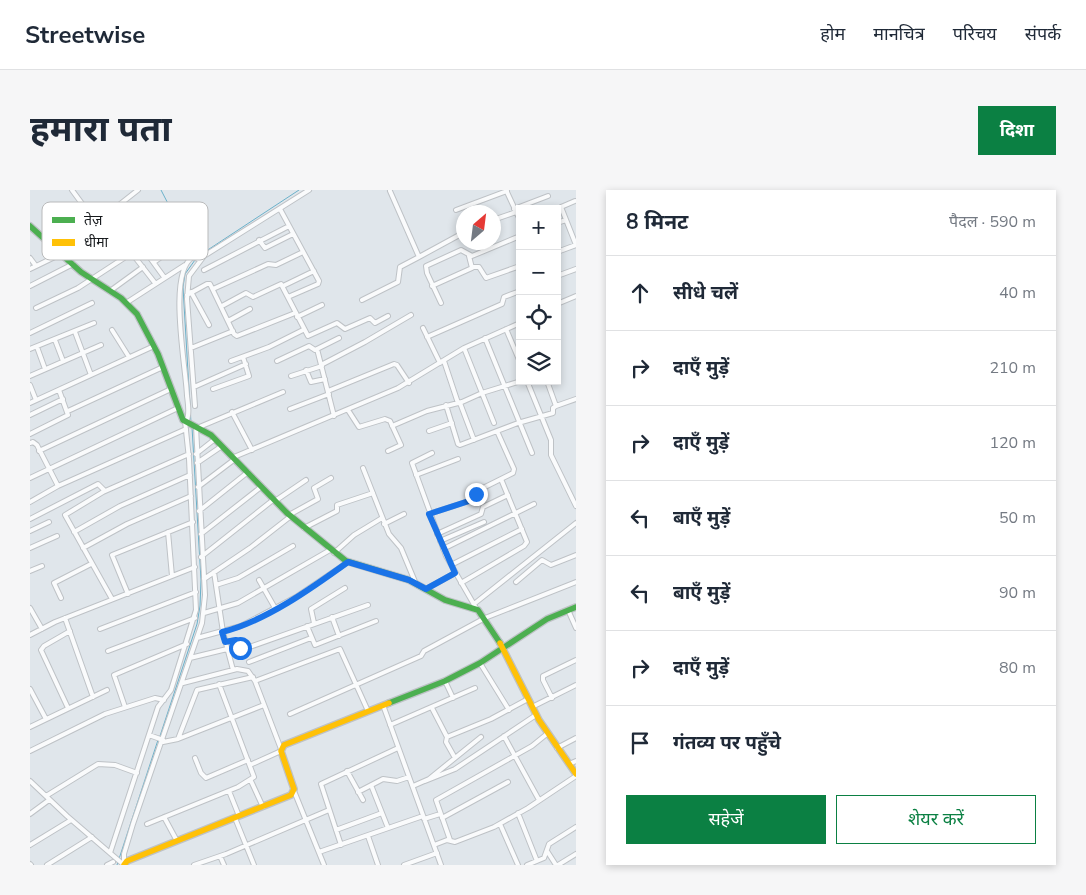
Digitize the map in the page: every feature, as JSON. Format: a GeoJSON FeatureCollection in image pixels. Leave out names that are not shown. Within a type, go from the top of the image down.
{"type":"FeatureCollection","features":[{"type":"Feature","properties":{"kind":"street"},"geometry":{"type":"LineString","coordinates":[[72,190],[81,202]]}},
{"type":"Feature","properties":{"kind":"street"},"geometry":{"type":"LineString","coordinates":[[123,202],[138,190]]}},
{"type":"Feature","properties":{"kind":"street"},"geometry":{"type":"LineString","coordinates":[[208,253],[309,190]]}},
{"type":"Feature","properties":{"kind":"street"},"geometry":{"type":"LineString","coordinates":[[468,205],[506,190],[515,211]]}},
{"type":"Feature","properties":{"kind":"street"},"geometry":{"type":"LineString","coordinates":[[390,191],[419,257]]}},
{"type":"Feature","properties":{"kind":"street"},"geometry":{"type":"LineString","coordinates":[[501,217],[548,196]]}},
{"type":"Feature","properties":{"kind":"street"},"geometry":{"type":"LineString","coordinates":[[561,251],[576,245],[562,206],[575,200]]}},
{"type":"Feature","properties":{"kind":"street"},"geometry":{"type":"LineString","coordinates":[[280,209],[318,279],[318,284],[288,298]]}},
{"type":"Feature","properties":{"kind":"street"},"geometry":{"type":"LineString","coordinates":[[561,222],[566,220]]}},
{"type":"Feature","properties":{"kind":"street"},"geometry":{"type":"LineString","coordinates":[[30,226],[42,237]]}},
{"type":"Feature","properties":{"kind":"street"},"geometry":{"type":"LineString","coordinates":[[204,270],[289,226]]}},
{"type":"Feature","properties":{"kind":"street"},"geometry":{"type":"LineString","coordinates":[[259,240],[265,248],[293,234]]}},
{"type":"Feature","properties":{"kind":"street"},"geometry":{"type":"LineString","coordinates":[[362,300],[398,282],[400,267],[456,237]]}},
{"type":"Feature","properties":{"kind":"street"},"geometry":{"type":"LineString","coordinates":[[469,256],[516,238]]}},
{"type":"Feature","properties":{"kind":"street"},"geometry":{"type":"LineString","coordinates":[[441,303],[432,286],[426,266],[464,250],[469,256],[473,267]]}},
{"type":"Feature","properties":{"kind":"street"},"geometry":{"type":"LineString","coordinates":[[214,289],[268,264],[274,265],[303,252]]}},
{"type":"Feature","properties":{"kind":"street"},"geometry":{"type":"LineString","coordinates":[[30,258],[36,266]]}},
{"type":"Feature","properties":{"kind":"street"},"geometry":{"type":"LineString","coordinates":[[30,269],[48,260]]}},
{"type":"Feature","properties":{"kind":"street"},"geometry":{"type":"LineString","coordinates":[[68,260],[126,303],[142,321],[186,424]]}},
{"type":"Feature","properties":{"kind":"street"},"geometry":{"type":"LineString","coordinates":[[36,308],[92,279],[121,260]]}},
{"type":"Feature","properties":{"kind":"street"},"geometry":{"type":"LineString","coordinates":[[137,260],[155,284]]}},
{"type":"Feature","properties":{"kind":"street"},"geometry":{"type":"LineString","coordinates":[[157,260],[154,262],[164,277]]}},
{"type":"Feature","properties":{"kind":"street"},"geometry":{"type":"LineString","coordinates":[[126,303],[164,277],[196,260]]}},
{"type":"Feature","properties":{"kind":"street"},"geometry":{"type":"LineString","coordinates":[[195,406],[186,294],[188,279],[198,260]]}},
{"type":"Feature","properties":{"kind":"street"},"geometry":{"type":"LineString","coordinates":[[30,286],[73,264]]}},
{"type":"Feature","properties":{"kind":"street"},"geometry":{"type":"LineString","coordinates":[[110,853],[158,707],[171,690],[195,618],[196,592],[192,496],[179,289],[186,264]]}},
{"type":"Feature","properties":{"kind":"street"},"geometry":{"type":"LineString","coordinates":[[432,286],[473,267],[479,267],[486,278],[516,267]]}},
{"type":"Feature","properties":{"kind":"street"},"geometry":{"type":"LineString","coordinates":[[110,292],[143,268]]}},
{"type":"Feature","properties":{"kind":"street"},"geometry":{"type":"LineString","coordinates":[[561,275],[576,269]]}},
{"type":"Feature","properties":{"kind":"street"},"geometry":{"type":"LineString","coordinates":[[222,306],[248,293],[252,297],[280,284],[283,286],[314,271]]}},
{"type":"Feature","properties":{"kind":"street"},"geometry":{"type":"LineString","coordinates":[[186,294],[209,283],[214,289],[236,336],[322,305]]}},
{"type":"Feature","properties":{"kind":"street"},"geometry":{"type":"LineString","coordinates":[[283,286],[303,330],[308,336],[337,323],[345,329],[370,318],[375,323],[388,316]]}},
{"type":"Feature","properties":{"kind":"street"},"geometry":{"type":"LineString","coordinates":[[191,292],[209,326]]}},
{"type":"Feature","properties":{"kind":"street"},"geometry":{"type":"LineString","coordinates":[[428,337],[502,304],[504,297],[516,292]]}},
{"type":"Feature","properties":{"kind":"street"},"geometry":{"type":"LineString","coordinates":[[561,302],[576,296]]}},
{"type":"Feature","properties":{"kind":"street"},"geometry":{"type":"LineString","coordinates":[[188,308],[198,303]]}},
{"type":"Feature","properties":{"kind":"street"},"geometry":{"type":"LineString","coordinates":[[30,333],[92,304]]}},
{"type":"Feature","properties":{"kind":"street"},"geometry":{"type":"LineString","coordinates":[[228,321],[250,309]]}},
{"type":"Feature","properties":{"kind":"street"},"geometry":{"type":"LineString","coordinates":[[291,376],[322,366],[411,315]]}},
{"type":"Feature","properties":{"kind":"street"},"geometry":{"type":"LineString","coordinates":[[30,349],[94,323]]}},
{"type":"Feature","properties":{"kind":"street"},"geometry":{"type":"LineString","coordinates":[[198,487],[234,458],[409,383],[464,348],[516,325]]}},
{"type":"Feature","properties":{"kind":"street"},"geometry":{"type":"LineString","coordinates":[[423,328],[442,362],[474,440]]}},
{"type":"Feature","properties":{"kind":"street"},"geometry":{"type":"LineString","coordinates":[[506,329],[516,353]]}},
{"type":"Feature","properties":{"kind":"street"},"geometry":{"type":"LineString","coordinates":[[112,330],[129,357]]}},
{"type":"Feature","properties":{"kind":"street"},"geometry":{"type":"LineString","coordinates":[[231,361],[269,347],[303,330]]}},
{"type":"Feature","properties":{"kind":"street"},"geometry":{"type":"LineString","coordinates":[[191,348],[233,331]]}},
{"type":"Feature","properties":{"kind":"street"},"geometry":{"type":"LineString","coordinates":[[75,332],[91,375]]}},
{"type":"Feature","properties":{"kind":"street"},"geometry":{"type":"LineString","coordinates":[[277,361],[309,346],[314,350],[318,349],[339,338]]}},
{"type":"Feature","properties":{"kind":"street"},"geometry":{"type":"LineString","coordinates":[[485,338],[518,423],[532,453]]}},
{"type":"Feature","properties":{"kind":"street"},"geometry":{"type":"LineString","coordinates":[[55,340],[63,361]]}},
{"type":"Feature","properties":{"kind":"street"},"geometry":{"type":"LineString","coordinates":[[30,376],[101,345]]}},
{"type":"Feature","properties":{"kind":"street"},"geometry":{"type":"LineString","coordinates":[[30,403],[154,346]]}},
{"type":"Feature","properties":{"kind":"street"},"geometry":{"type":"LineString","coordinates":[[37,347],[45,369]]}},
{"type":"Feature","properties":{"kind":"street"},"geometry":{"type":"LineString","coordinates":[[464,348],[494,424]]}},
{"type":"Feature","properties":{"kind":"street"},"geometry":{"type":"LineString","coordinates":[[318,349],[334,416]]}},
{"type":"Feature","properties":{"kind":"street"},"geometry":{"type":"LineString","coordinates":[[213,389],[248,377],[250,373],[243,356]]}},
{"type":"Feature","properties":{"kind":"street"},"geometry":{"type":"LineString","coordinates":[[194,387],[246,364]]}},
{"type":"Feature","properties":{"kind":"street"},"geometry":{"type":"LineString","coordinates":[[290,409],[394,364],[397,365],[409,383]]}},
{"type":"Feature","properties":{"kind":"street"},"geometry":{"type":"LineString","coordinates":[[68,411],[163,367]]}},
{"type":"Feature","properties":{"kind":"street"},"geometry":{"type":"LineString","coordinates":[[306,370],[312,382],[325,379]]}},
{"type":"Feature","properties":{"kind":"street"},"geometry":{"type":"LineString","coordinates":[[392,426],[446,405],[459,403],[482,393],[516,382]]}},
{"type":"Feature","properties":{"kind":"street"},"geometry":{"type":"LineString","coordinates":[[30,385],[36,400]]}},
{"type":"Feature","properties":{"kind":"street"},"geometry":{"type":"LineString","coordinates":[[529,385],[551,440],[551,455],[576,506]]}},
{"type":"Feature","properties":{"kind":"street"},"geometry":{"type":"LineString","coordinates":[[548,385],[556,406]]}},
{"type":"Feature","properties":{"kind":"street"},"geometry":{"type":"LineString","coordinates":[[39,451],[171,389]]}},
{"type":"Feature","properties":{"kind":"street"},"geometry":{"type":"LineString","coordinates":[[30,434],[68,415],[59,390]]}},
{"type":"Feature","properties":{"kind":"street"},"geometry":{"type":"LineString","coordinates":[[196,427],[283,392]]}},
{"type":"Feature","properties":{"kind":"street"},"geometry":{"type":"LineString","coordinates":[[30,415],[63,399]]}},
{"type":"Feature","properties":{"kind":"street"},"geometry":{"type":"LineString","coordinates":[[446,405],[459,445],[518,423],[554,413],[553,408],[556,406],[576,399]]}},
{"type":"Feature","properties":{"kind":"street"},"geometry":{"type":"LineString","coordinates":[[30,478],[178,408]]}},
{"type":"Feature","properties":{"kind":"street"},"geometry":{"type":"LineString","coordinates":[[348,410],[359,427],[387,419],[401,445],[388,451]]}},
{"type":"Feature","properties":{"kind":"street"},"geometry":{"type":"LineString","coordinates":[[232,412],[252,450]]}},
{"type":"Feature","properties":{"kind":"street"},"geometry":{"type":"LineString","coordinates":[[429,431],[452,423]]}},
{"type":"Feature","properties":{"kind":"street"},"geometry":{"type":"LineString","coordinates":[[30,502],[58,486],[186,424],[196,427],[215,439],[290,516],[332,552],[348,562],[416,584],[450,602],[475,606],[538,552],[576,523]]}},
{"type":"Feature","properties":{"kind":"street"},"geometry":{"type":"LineString","coordinates":[[119,863],[124,854],[183,682],[204,613],[204,579],[196,463],[196,427]]}},
{"type":"Feature","properties":{"kind":"street"},"geometry":{"type":"LineString","coordinates":[[429,514],[475,499],[477,491],[511,474],[514,469],[497,431]]}},
{"type":"Feature","properties":{"kind":"street"},"geometry":{"type":"LineString","coordinates":[[196,454],[215,439]]}},
{"type":"Feature","properties":{"kind":"street"},"geometry":{"type":"LineString","coordinates":[[30,443],[35,443],[58,486]]}},
{"type":"Feature","properties":{"kind":"street"},"geometry":{"type":"LineString","coordinates":[[196,463],[222,446]]}},
{"type":"Feature","properties":{"kind":"street"},"geometry":{"type":"LineString","coordinates":[[432,453],[412,462],[443,550],[475,606],[485,618],[503,648],[536,715],[576,775],[500,824],[455,842],[450,840],[434,845]]}},
{"type":"Feature","properties":{"kind":"street"},"geometry":{"type":"LineString","coordinates":[[112,599],[65,516],[66,513],[105,491],[189,454]]}},
{"type":"Feature","properties":{"kind":"street"},"geometry":{"type":"LineString","coordinates":[[416,475],[458,459]]}},
{"type":"Feature","properties":{"kind":"street"},"geometry":{"type":"LineString","coordinates":[[363,468],[384,524],[390,536],[401,548],[416,584]]}},
{"type":"Feature","properties":{"kind":"street"},"geometry":{"type":"LineString","coordinates":[[199,511],[248,472]]}},
{"type":"Feature","properties":{"kind":"street"},"geometry":{"type":"LineString","coordinates":[[74,532],[120,506],[190,475]]}},
{"type":"Feature","properties":{"kind":"street"},"geometry":{"type":"LineString","coordinates":[[204,579],[290,516],[318,499],[314,488],[331,478]]}},
{"type":"Feature","properties":{"kind":"street"},"geometry":{"type":"LineString","coordinates":[[461,583],[524,546],[527,540],[502,479]]}},
{"type":"Feature","properties":{"kind":"street"},"geometry":{"type":"LineString","coordinates":[[202,557],[274,500],[306,480]]}},
{"type":"Feature","properties":{"kind":"street"},"geometry":{"type":"LineString","coordinates":[[30,519],[98,484],[105,491]]}},
{"type":"Feature","properties":{"kind":"street"},"geometry":{"type":"LineString","coordinates":[[201,534],[261,487]]}},
{"type":"Feature","properties":{"kind":"street"},"geometry":{"type":"LineString","coordinates":[[304,528],[337,511],[337,505],[373,493]]}},
{"type":"Feature","properties":{"kind":"street"},"geometry":{"type":"LineString","coordinates":[[437,534],[481,514],[484,506],[508,495]]}},
{"type":"Feature","properties":{"kind":"street"},"geometry":{"type":"LineString","coordinates":[[84,548],[127,524],[192,496]]}},
{"type":"Feature","properties":{"kind":"street"},"geometry":{"type":"LineString","coordinates":[[443,550],[534,504]]}},
{"type":"Feature","properties":{"kind":"street"},"geometry":{"type":"LineString","coordinates":[[384,524],[404,514]]}},
{"type":"Feature","properties":{"kind":"street"},"geometry":{"type":"LineString","coordinates":[[204,613],[233,606],[332,552],[354,535],[382,518]]}},
{"type":"Feature","properties":{"kind":"street"},"geometry":{"type":"LineString","coordinates":[[30,531],[49,522]]}},
{"type":"Feature","properties":{"kind":"street"},"geometry":{"type":"LineString","coordinates":[[128,594],[111,556],[193,522]]}},
{"type":"Feature","properties":{"kind":"street"},"geometry":{"type":"LineString","coordinates":[[440,541],[484,522]]}},
{"type":"Feature","properties":{"kind":"street"},"geometry":{"type":"LineString","coordinates":[[451,565],[522,529]]}},
{"type":"Feature","properties":{"kind":"street"},"geometry":{"type":"LineString","coordinates":[[168,532],[172,576]]}},
{"type":"Feature","properties":{"kind":"street"},"geometry":{"type":"LineString","coordinates":[[30,548],[57,536]]}},
{"type":"Feature","properties":{"kind":"street"},"geometry":{"type":"LineString","coordinates":[[216,586],[238,578],[293,546]]}},
{"type":"Feature","properties":{"kind":"street"},"geometry":{"type":"LineString","coordinates":[[538,552],[542,560],[551,565],[576,555]]}},
{"type":"Feature","properties":{"kind":"street"},"geometry":{"type":"LineString","coordinates":[[516,582],[542,560]]}},
{"type":"Feature","properties":{"kind":"street"},"geometry":{"type":"LineString","coordinates":[[197,638],[241,626],[319,583],[348,562]]}},
{"type":"Feature","properties":{"kind":"street"},"geometry":{"type":"LineString","coordinates":[[61,598],[54,583],[91,564]]}},
{"type":"Feature","properties":{"kind":"street"},"geometry":{"type":"LineString","coordinates":[[30,571],[42,566]]}},
{"type":"Feature","properties":{"kind":"street"},"geometry":{"type":"LineString","coordinates":[[30,635],[65,618],[195,567]]}},
{"type":"Feature","properties":{"kind":"street"},"geometry":{"type":"LineString","coordinates":[[214,572],[222,632],[233,670]]}},
{"type":"Feature","properties":{"kind":"street"},"geometry":{"type":"LineString","coordinates":[[426,589],[455,573]]}},
{"type":"Feature","properties":{"kind":"street"},"geometry":{"type":"LineString","coordinates":[[260,580],[276,608]]}},
{"type":"Feature","properties":{"kind":"street"},"geometry":{"type":"LineString","coordinates":[[290,714],[421,656],[425,650],[485,618],[576,582]]}},
{"type":"Feature","properties":{"kind":"street"},"geometry":{"type":"LineString","coordinates":[[314,624],[311,609],[345,588]]}},
{"type":"Feature","properties":{"kind":"street"},"geometry":{"type":"LineString","coordinates":[[100,629],[196,592]]}},
{"type":"Feature","properties":{"kind":"street"},"geometry":{"type":"LineString","coordinates":[[225,642],[236,640],[240,648],[244,649],[368,605]]}},
{"type":"Feature","properties":{"kind":"street"},"geometry":{"type":"LineString","coordinates":[[195,758],[201,773],[206,778],[281,750],[284,745],[383,704],[445,681],[480,663],[547,619],[576,607]]}},
{"type":"Feature","properties":{"kind":"street"},"geometry":{"type":"LineString","coordinates":[[30,608],[42,629]]}},
{"type":"Feature","properties":{"kind":"street"},"geometry":{"type":"LineString","coordinates":[[568,610],[576,628]]}},
{"type":"Feature","properties":{"kind":"street"},"geometry":{"type":"LineString","coordinates":[[332,617],[339,636]]}},
{"type":"Feature","properties":{"kind":"street"},"geometry":{"type":"LineString","coordinates":[[65,618],[93,697]]}},
{"type":"Feature","properties":{"kind":"street"},"geometry":{"type":"LineString","coordinates":[[108,651],[195,618]]}},
{"type":"Feature","properties":{"kind":"street"},"geometry":{"type":"LineString","coordinates":[[307,626],[315,645],[376,621]]}},
{"type":"Feature","properties":{"kind":"street"},"geometry":{"type":"LineString","coordinates":[[68,708],[41,650],[44,646],[70,631]]}},
{"type":"Feature","properties":{"kind":"street"},"geometry":{"type":"LineString","coordinates":[[250,662],[311,638]]}},
{"type":"Feature","properties":{"kind":"street"},"geometry":{"type":"LineString","coordinates":[[125,707],[114,675],[187,644]]}},
{"type":"Feature","properties":{"kind":"street"},"geometry":{"type":"LineString","coordinates":[[178,739],[195,692],[219,684],[254,679],[338,648],[341,650],[368,711]]}},
{"type":"Feature","properties":{"kind":"street"},"geometry":{"type":"LineString","coordinates":[[190,658],[227,649]]}},
{"type":"Feature","properties":{"kind":"street"},"geometry":{"type":"LineString","coordinates":[[552,698],[543,680],[543,676],[576,660]]}},
{"type":"Feature","properties":{"kind":"street"},"geometry":{"type":"LineString","coordinates":[[480,663],[509,710]]}},
{"type":"Feature","properties":{"kind":"street"},"geometry":{"type":"LineString","coordinates":[[183,682],[233,670],[245,670],[254,679],[281,750],[294,791],[324,865]]}},
{"type":"Feature","properties":{"kind":"street"},"geometry":{"type":"LineString","coordinates":[[445,681],[453,698]]}},
{"type":"Feature","properties":{"kind":"street"},"geometry":{"type":"LineString","coordinates":[[147,824],[251,781],[254,775],[219,684]]}},
{"type":"Feature","properties":{"kind":"street"},"geometry":{"type":"LineString","coordinates":[[532,707],[576,686]]}},
{"type":"Feature","properties":{"kind":"street"},"geometry":{"type":"LineString","coordinates":[[390,725],[475,688]]}},
{"type":"Feature","properties":{"kind":"street"},"geometry":{"type":"LineString","coordinates":[[30,689],[46,719]]}},
{"type":"Feature","properties":{"kind":"street"},"geometry":{"type":"LineString","coordinates":[[30,727],[107,690]]}},
{"type":"Feature","properties":{"kind":"street"},"geometry":{"type":"LineString","coordinates":[[30,751],[125,707],[155,698],[164,700]]}},
{"type":"Feature","properties":{"kind":"street"},"geometry":{"type":"LineString","coordinates":[[446,737],[509,710],[528,699]]}},
{"type":"Feature","properties":{"kind":"street"},"geometry":{"type":"LineString","coordinates":[[383,704],[441,865]]}},
{"type":"Feature","properties":{"kind":"street"},"geometry":{"type":"LineString","coordinates":[[149,735],[162,740],[178,739],[264,705]]}},
{"type":"Feature","properties":{"kind":"street"},"geometry":{"type":"LineString","coordinates":[[432,708],[455,758]]}},
{"type":"Feature","properties":{"kind":"street"},"geometry":{"type":"LineString","coordinates":[[413,786],[450,771],[536,715]]}},
{"type":"Feature","properties":{"kind":"street"},"geometry":{"type":"LineString","coordinates":[[450,840],[436,801],[516,756],[548,733]]}},
{"type":"Feature","properties":{"kind":"street"},"geometry":{"type":"LineString","coordinates":[[504,736],[539,800]]}},
{"type":"Feature","properties":{"kind":"street"},"geometry":{"type":"LineString","coordinates":[[425,781],[481,737]]}},
{"type":"Feature","properties":{"kind":"street"},"geometry":{"type":"LineString","coordinates":[[558,748],[576,738]]}},
{"type":"Feature","properties":{"kind":"street"},"geometry":{"type":"LineString","coordinates":[[341,845],[321,784],[398,748]]}},
{"type":"Feature","properties":{"kind":"street"},"geometry":{"type":"LineString","coordinates":[[569,764],[576,761]]}},
{"type":"Feature","properties":{"kind":"street"},"geometry":{"type":"LineString","coordinates":[[30,814],[47,798],[98,764],[115,765],[137,773]]}},
{"type":"Feature","properties":{"kind":"street"},"geometry":{"type":"LineString","coordinates":[[347,771],[363,800]]}},
{"type":"Feature","properties":{"kind":"street"},"geometry":{"type":"LineString","coordinates":[[358,792],[383,779],[397,781],[409,777]]}},
{"type":"Feature","properties":{"kind":"street"},"geometry":{"type":"LineString","coordinates":[[30,780],[47,798],[119,863]]}},
{"type":"Feature","properties":{"kind":"street"},"geometry":{"type":"LineString","coordinates":[[251,781],[263,807]]}},
{"type":"Feature","properties":{"kind":"street"},"geometry":{"type":"LineString","coordinates":[[319,852],[388,828],[424,818],[441,816],[508,782]]}},
{"type":"Feature","properties":{"kind":"street"},"geometry":{"type":"LineString","coordinates":[[371,785],[388,828]]}},
{"type":"Feature","properties":{"kind":"street"},"geometry":{"type":"LineString","coordinates":[[229,790],[254,865]]}},
{"type":"Feature","properties":{"kind":"street"},"geometry":{"type":"LineString","coordinates":[[107,865],[119,863],[263,807],[291,795],[294,791]]}},
{"type":"Feature","properties":{"kind":"street"},"geometry":{"type":"LineString","coordinates":[[194,865],[203,863],[329,810]]}},
{"type":"Feature","properties":{"kind":"street"},"geometry":{"type":"LineString","coordinates":[[336,830],[382,813]]}},
{"type":"Feature","properties":{"kind":"street"},"geometry":{"type":"LineString","coordinates":[[518,813],[537,860]]}},
{"type":"Feature","properties":{"kind":"street"},"geometry":{"type":"LineString","coordinates":[[164,817],[177,841]]}},
{"type":"Feature","properties":{"kind":"street"},"geometry":{"type":"LineString","coordinates":[[30,845],[71,820]]}},
{"type":"Feature","properties":{"kind":"street"},"geometry":{"type":"LineString","coordinates":[[500,824],[518,865]]}},
{"type":"Feature","properties":{"kind":"street"},"geometry":{"type":"LineString","coordinates":[[527,865],[546,857],[548,844],[576,827]]}},
{"type":"Feature","properties":{"kind":"street"},"geometry":{"type":"LineString","coordinates":[[368,836],[378,865]]}},
{"type":"Feature","properties":{"kind":"street"},"geometry":{"type":"LineString","coordinates":[[47,865],[92,837]]}},
{"type":"Feature","properties":{"kind":"street"},"geometry":{"type":"LineString","coordinates":[[547,851],[557,865],[576,854]]}},
{"type":"Feature","properties":{"kind":"street"},"geometry":{"type":"LineString","coordinates":[[404,865],[437,853]]}},
{"type":"Feature","properties":{"kind":"street"},"geometry":{"type":"LineString","coordinates":[[220,856],[224,865]]}},
{"type":"Feature","properties":{"kind":"waterway"},"geometry":{"type":"LineString","coordinates":[[161,190],[167,202]]}},
{"type":"Feature","properties":{"kind":"waterway"},"geometry":{"type":"LineString","coordinates":[[208,250],[299,190]]}},
{"type":"Feature","properties":{"kind":"waterway"},"geometry":{"type":"LineString","coordinates":[[191,423],[183,287],[185,274],[195,260]]}},
{"type":"Feature","properties":{"kind":"waterway"},"geometry":{"type":"LineString","coordinates":[[160,736],[197,624],[200,606],[201,580],[192,427]]}},
{"type":"Feature","properties":{"kind":"waterway"},"geometry":{"type":"LineString","coordinates":[[117,865],[158,740]]}},
{"type":"Feature","properties":{"kind":"traffic: fast"},"geometry":{"type":"LineString","coordinates":[[30,226],[42,237]]}},
{"type":"Feature","properties":{"kind":"traffic: fast"},"geometry":{"type":"LineString","coordinates":[[68,260],[81,272],[121,298],[137,314],[158,354],[183,420],[211,435],[287,513],[346,561],[409,580],[445,600],[478,610],[500,643]]}},
{"type":"Feature","properties":{"kind":"traffic: fast"},"geometry":{"type":"LineString","coordinates":[[389,703],[445,681],[480,663],[547,619],[576,607]]}},
{"type":"Feature","properties":{"kind":"traffic: slow"},"geometry":{"type":"LineString","coordinates":[[500,643],[539,720],[576,774]]}},
{"type":"Feature","properties":{"kind":"traffic: slow"},"geometry":{"type":"LineString","coordinates":[[124,865],[127,861],[291,795],[294,789],[281,751],[284,745],[389,703]]}},
{"type":"Feature","properties":{"kind":"route"},"geometry":{"type":"LineString","coordinates":[[240,648],[236,640],[225,642],[222,632],[237,628],[280,606],[348,562],[379,573],[409,580],[426,589],[455,573],[429,514],[475,499],[476,494]]}}]}
